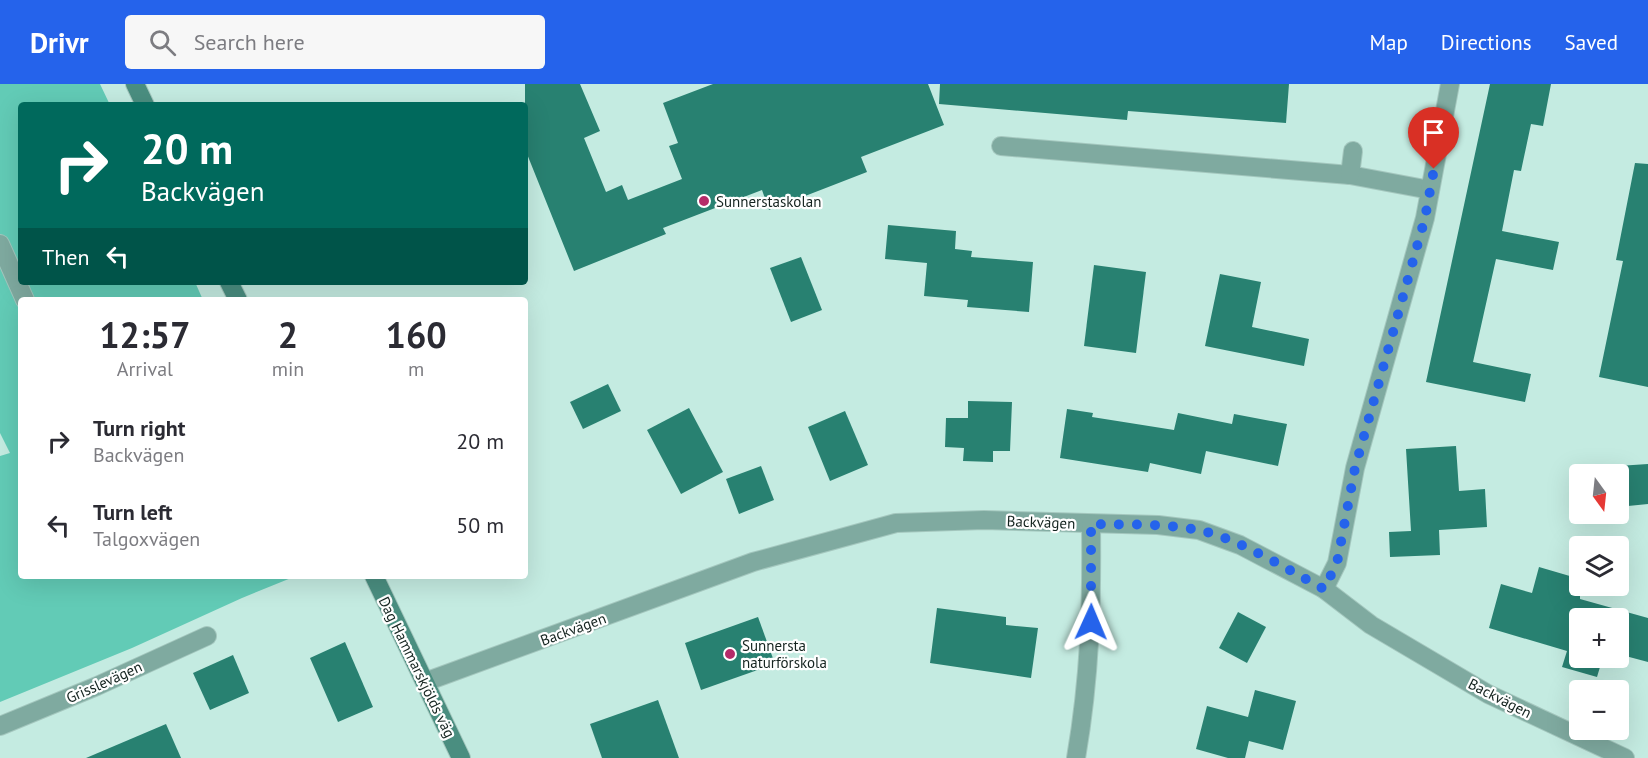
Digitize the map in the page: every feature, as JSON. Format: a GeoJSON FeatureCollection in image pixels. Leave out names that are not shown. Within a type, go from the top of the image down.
{"type":"FeatureCollection","features":[{"type":"Feature","properties":{"kind":"main road"},"geometry":{"type":"LineString","coordinates":[[135,84],[144,102]]}},
{"type":"Feature","properties":{"kind":"main road","name":"Dag Hammarskjölds väg"},"geometry":{"type":"LineString","coordinates":[[375,579],[461,758]]}},
{"type":"Feature","properties":{"kind":"street"},"geometry":{"type":"LineString","coordinates":[[1324,589],[1337,563],[1355,468],[1425,218],[1450,84]]}},
{"type":"Feature","properties":{"kind":"street"},"geometry":{"type":"LineString","coordinates":[[1001,146],[1350,175],[1430,190]]}},
{"type":"Feature","properties":{"kind":"street"},"geometry":{"type":"LineString","coordinates":[[1350,175],[1353,151]]}},
{"type":"Feature","properties":{"kind":"street"},"geometry":{"type":"LineString","coordinates":[[0,244],[18,284]]}},
{"type":"Feature","properties":{"kind":"street","name":"Backvägen"},"geometry":{"type":"LineString","coordinates":[[425,682],[753,562],[896,523],[984,520],[1158,525],[1199,530],[1240,545],[1324,589],[1371,625],[1488,694],[1625,758]]}},
{"type":"Feature","properties":{"kind":"street"},"geometry":{"type":"LineString","coordinates":[[1076,758],[1089,665],[1092,601],[1091,524]]}},
{"type":"Feature","properties":{"kind":"street","name":"Grisslevägen"},"geometry":{"type":"LineString","coordinates":[[0,726],[98,686],[207,636]]}},
{"type":"Feature","properties":{"kind":"green space"},"geometry":{"type":"Polygon","coordinates":[[[0,84],[100,84],[109,102],[18,102],[18,285],[196,285],[202,297],[18,297],[18,579],[289,579],[132,648],[0,702],[0,456],[10,453],[0,433],[0,84]]]}},
{"type":"Feature","properties":{"kind":"building"},"geometry":{"type":"Polygon","coordinates":[[[525,84],[580,84],[600,131],[584,138],[606,192],[622,185],[628,200],[682,179],[669,146],[678,143],[663,103],[713,84],[928,84],[944,125],[861,157],[867,172],[769,210],[762,190],[663,228],[666,234],[574,271],[528,156],[528,102],[525,102],[525,84]]]}},
{"type":"Feature","properties":{"kind":"building"},"geometry":{"type":"Polygon","coordinates":[[[940,84],[1289,84],[1286,123],[1128,111],[1127,120],[939,104],[940,84]]]}},
{"type":"Feature","properties":{"kind":"building"},"geometry":{"type":"Polygon","coordinates":[[[1490,84],[1551,84],[1543,126],[1531,124],[1521,171],[1514,170],[1502,231],[1559,242],[1553,270],[1496,259],[1473,362],[1531,374],[1525,402],[1426,382],[1490,84]]]}},
{"type":"Feature","properties":{"kind":"building"},"geometry":{"type":"Polygon","coordinates":[[[1635,163],[1648,164],[1648,387],[1599,377],[1623,261],[1616,260],[1635,163]]]}},
{"type":"Feature","properties":{"kind":"building"},"geometry":{"type":"Polygon","coordinates":[[[888,225],[956,231],[955,249],[972,251],[971,257],[1033,262],[1029,312],[967,307],[968,300],[924,296],[927,263],[885,259],[888,225]]]}},
{"type":"Feature","properties":{"kind":"building"},"geometry":{"type":"Polygon","coordinates":[[[801,257],[822,310],[791,322],[770,268],[801,257]]]}},
{"type":"Feature","properties":{"kind":"building"},"geometry":{"type":"Polygon","coordinates":[[[1094,265],[1146,272],[1136,353],[1084,346],[1094,265]]]}},
{"type":"Feature","properties":{"kind":"building"},"geometry":{"type":"Polygon","coordinates":[[[1220,274],[1261,282],[1252,327],[1309,339],[1304,366],[1205,346],[1220,274]]]}},
{"type":"Feature","properties":{"kind":"building"},"geometry":{"type":"Polygon","coordinates":[[[608,384],[621,411],[583,429],[570,402],[608,384]]]}},
{"type":"Feature","properties":{"kind":"building"},"geometry":{"type":"Polygon","coordinates":[[[968,401],[1012,402],[1010,451],[993,451],[993,462],[963,461],[964,448],[945,447],[946,418],[968,418],[968,401]]]}},
{"type":"Feature","properties":{"kind":"building"},"geometry":{"type":"Polygon","coordinates":[[[689,408],[723,472],[681,494],[647,430],[689,408]]]}},
{"type":"Feature","properties":{"kind":"building"},"geometry":{"type":"Polygon","coordinates":[[[1067,409],[1093,413],[1092,417],[1174,430],[1178,413],[1232,424],[1234,414],[1287,424],[1278,466],[1206,451],[1201,474],[1150,463],[1148,472],[1060,458],[1067,409]]]}},
{"type":"Feature","properties":{"kind":"building"},"geometry":{"type":"Polygon","coordinates":[[[845,411],[868,465],[830,481],[808,427],[845,411]]]}},
{"type":"Feature","properties":{"kind":"building"},"geometry":{"type":"Polygon","coordinates":[[[1456,446],[1459,491],[1485,489],[1487,527],[1439,530],[1440,555],[1390,557],[1389,532],[1411,531],[1406,449],[1456,446]]]}},
{"type":"Feature","properties":{"kind":"building"},"geometry":{"type":"Polygon","coordinates":[[[1648,464],[1648,504],[1629,506],[1629,465],[1648,464]]]}},
{"type":"Feature","properties":{"kind":"building"},"geometry":{"type":"Polygon","coordinates":[[[761,466],[774,500],[739,514],[726,479],[761,466]]]}},
{"type":"Feature","properties":{"kind":"building"},"geometry":{"type":"Polygon","coordinates":[[[1539,567],[1569,576],[1569,596],[1580,596],[1580,599],[1612,608],[1569,608],[1569,668],[1600,668],[1597,677],[1562,667],[1567,651],[1489,628],[1501,584],[1532,593],[1539,567]]]}},
{"type":"Feature","properties":{"kind":"building"},"geometry":{"type":"Polygon","coordinates":[[[937,608],[1006,617],[1006,625],[1038,628],[1031,678],[930,663],[937,608]]]}},
{"type":"Feature","properties":{"kind":"building"},"geometry":{"type":"Polygon","coordinates":[[[1238,612],[1266,627],[1247,663],[1219,648],[1238,612]]]}},
{"type":"Feature","properties":{"kind":"building"},"geometry":{"type":"Polygon","coordinates":[[[1629,613],[1648,618],[1648,662],[1629,657],[1629,613]]]}},
{"type":"Feature","properties":{"kind":"building","name":"Sunnersta naturförskola"},"geometry":{"type":"Polygon","coordinates":[[[758,617],[775,664],[701,690],[685,643],[758,617]]]}},
{"type":"Feature","properties":{"kind":"building"},"geometry":{"type":"Polygon","coordinates":[[[345,642],[373,707],[338,722],[310,658],[345,642]]]}},
{"type":"Feature","properties":{"kind":"building"},"geometry":{"type":"Polygon","coordinates":[[[233,655],[249,693],[210,710],[193,673],[233,655]]]}},
{"type":"Feature","properties":{"kind":"building"},"geometry":{"type":"Polygon","coordinates":[[[1255,690],[1296,701],[1283,750],[1249,741],[1245,758],[1228,758],[1196,749],[1207,706],[1248,717],[1255,690]]]}},
{"type":"Feature","properties":{"kind":"building"},"geometry":{"type":"Polygon","coordinates":[[[658,700],[679,758],[602,758],[590,724],[658,700]]]}},
{"type":"Feature","properties":{"kind":"building"},"geometry":{"type":"Polygon","coordinates":[[[166,724],[181,758],[86,758],[166,724]]]}},
{"type":"Feature","properties":{"kind":"place","name":"Sunnerstaskolan"},"geometry":{"type":"Point","coordinates":[704,201]}},
{"type":"Feature","properties":{"kind":"place","name":"Sunnersta naturförskola"},"geometry":{"type":"Point","coordinates":[730,654]}},
{"type":"Feature","properties":{"kind":"route"},"geometry":{"type":"LineString","coordinates":[[1091,622],[1091,524],[1158,525],[1199,530],[1240,545],[1324,589],[1337,563],[1355,468],[1425,218],[1434,169]]}}]}
